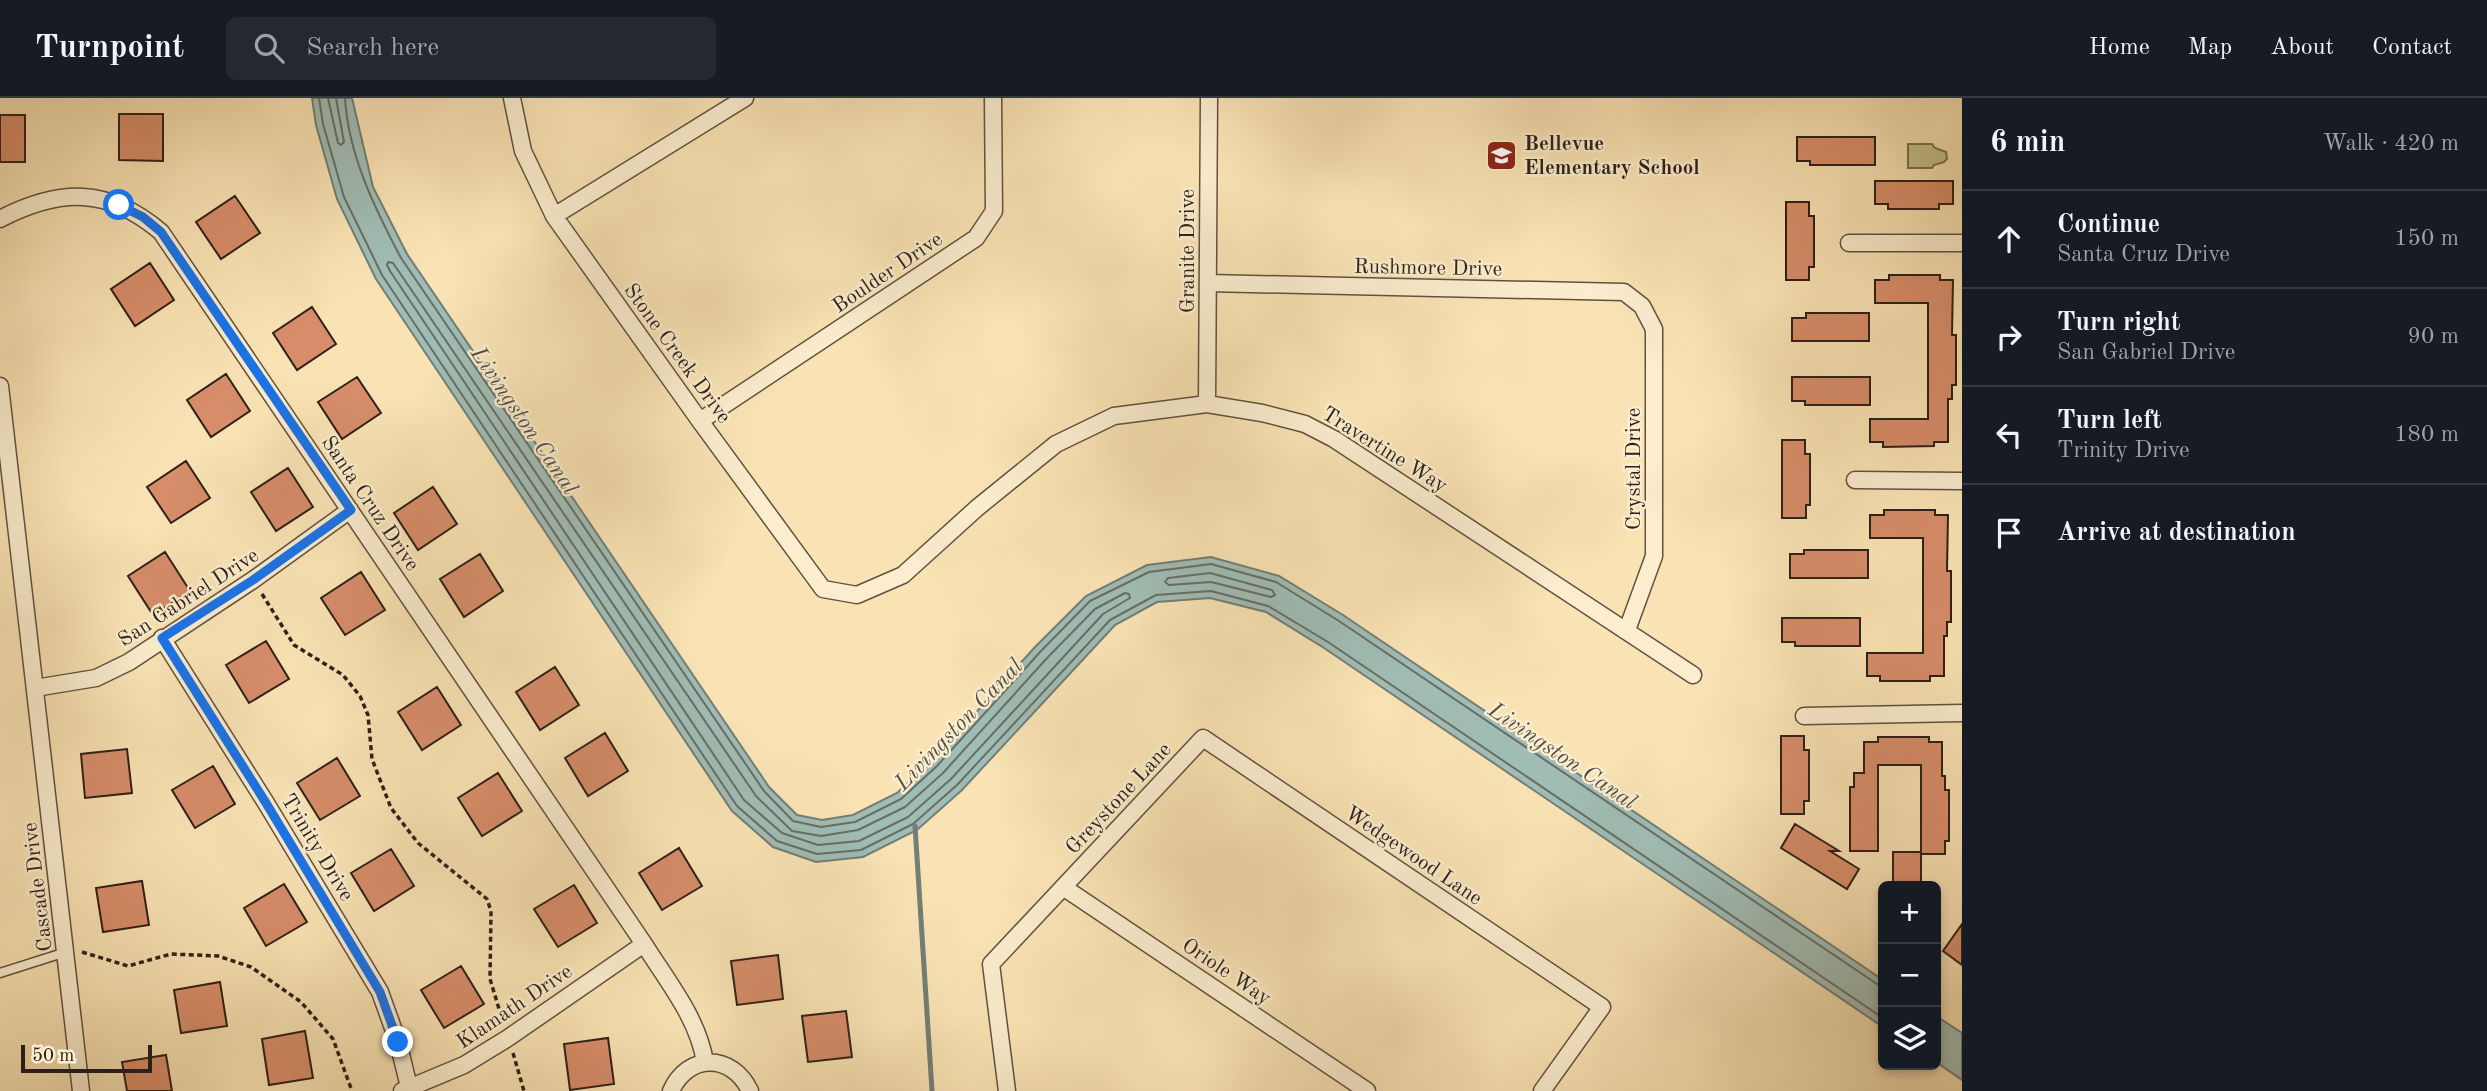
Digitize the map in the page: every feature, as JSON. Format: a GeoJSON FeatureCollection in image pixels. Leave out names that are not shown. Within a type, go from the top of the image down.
{"type":"FeatureCollection","features":[{"type":"Feature","properties":{"kind":"street","name":"Stone Creek Drive"},"geometry":{"type":"LineString","coordinates":[[512,98],[523,151],[554,216],[823,589],[857,595]]}},
{"type":"Feature","properties":{"kind":"street"},"geometry":{"type":"LineString","coordinates":[[554,216],[745,98]]}},
{"type":"Feature","properties":{"kind":"street","name":"Boulder Drive"},"geometry":{"type":"LineString","coordinates":[[700,421],[976,238],[994,211],[993,98]]}},
{"type":"Feature","properties":{"kind":"street","name":"Granite Drive"},"geometry":{"type":"LineString","coordinates":[[1207,404],[1209,98]]}},
{"type":"Feature","properties":{"kind":"street","name":"Santa Cruz Drive"},"geometry":{"type":"LineString","coordinates":[[0,219],[55,197],[86,196],[119,205],[143,217],[161,232],[643,944],[692,1021],[702,1044],[705,1062]]}},
{"type":"Feature","properties":{"kind":"street"},"geometry":{"type":"LineString","coordinates":[[1849,243],[1962,243]]}},
{"type":"Feature","properties":{"kind":"street","name":"Rushmore Drive"},"geometry":{"type":"LineString","coordinates":[[1208,283],[1624,292],[1642,306]]}},
{"type":"Feature","properties":{"kind":"street","name":"Crystal Drive"},"geometry":{"type":"LineString","coordinates":[[1627,630],[1654,556],[1654,329],[1642,306]]}},
{"type":"Feature","properties":{"kind":"street","name":"Cascade Drive"},"geometry":{"type":"LineString","coordinates":[[0,386],[81,1091]]}},
{"type":"Feature","properties":{"kind":"street","name":"Travertine Way"},"geometry":{"type":"LineString","coordinates":[[857,595],[903,575],[977,508],[1056,444],[1114,416],[1207,404],[1262,412],[1294,421],[1334,439],[1693,675]]}},
{"type":"Feature","properties":{"kind":"street"},"geometry":{"type":"LineString","coordinates":[[1855,480],[1962,481]]}},
{"type":"Feature","properties":{"kind":"street","name":"San Gabriel Drive"},"geometry":{"type":"LineString","coordinates":[[35,688],[96,678],[129,662],[253,580],[351,510]]}},
{"type":"Feature","properties":{"kind":"street","name":"Trinity Drive"},"geometry":{"type":"LineString","coordinates":[[162,638],[380,992],[398,1042],[407,1090]]}},
{"type":"Feature","properties":{"kind":"street"},"geometry":{"type":"LineString","coordinates":[[1804,716],[1962,713]]}},
{"type":"Feature","properties":{"kind":"street","name":"Greystone Lane"},"geometry":{"type":"LineString","coordinates":[[1007,1091],[991,964],[1203,738]]}},
{"type":"Feature","properties":{"kind":"street","name":"Wedgewood Lane"},"geometry":{"type":"LineString","coordinates":[[1203,738],[1602,1007],[1542,1091]]}},
{"type":"Feature","properties":{"kind":"street","name":"Oriole Way"},"geometry":{"type":"LineString","coordinates":[[1063,887],[1367,1091]]}},
{"type":"Feature","properties":{"kind":"street","name":"Klamath Drive"},"geometry":{"type":"LineString","coordinates":[[407,1090],[464,1065],[508,1038],[643,944]]}},
{"type":"Feature","properties":{"kind":"street"},"geometry":{"type":"LineString","coordinates":[[671,1091],[682,1072],[705,1062],[719,1063],[735,1070],[745,1080],[750,1091]]}},
{"type":"Feature","properties":{"kind":"lane"},"geometry":{"type":"LineString","coordinates":[[0,973],[66,952]]}},
{"type":"Feature","properties":{"kind":"path"},"geometry":{"type":"LineString","coordinates":[[253,580],[294,645],[342,676],[360,696],[368,715],[372,759],[391,808],[418,843],[487,899],[491,911],[490,979],[524,1091]]}},
{"type":"Feature","properties":{"kind":"path"},"geometry":{"type":"LineString","coordinates":[[66,952],[86,953],[128,965],[171,954],[218,956],[251,967],[301,1002],[333,1039],[352,1091]]}},
{"type":"Feature","properties":{"kind":"shaded area"},"geometry":{"type":"Polygon","coordinates":[[[1908,144],[1932,144],[1946,152],[1947,159],[1932,168],[1908,168],[1908,144]]]}},
{"type":"Feature","properties":{"kind":"water"},"geometry":{"type":"Polygon","coordinates":[[[312,98],[352,98],[373,187],[407,254],[769,787],[797,815],[822,820],[853,815],[897,793],[932,761],[1036,646],[1086,596],[1147,565],[1211,557],[1279,576],[1343,615],[1878,977],[1878,1024],[1324,648],[1266,612],[1210,598],[1157,602],[1115,625],[962,790],[917,830],[863,857],[816,862],[773,847],[732,811],[376,279],[337,199],[316,125],[312,98]]]}},
{"type":"Feature","properties":{"kind":"water"},"geometry":{"type":"Polygon","coordinates":[[[1941,1019],[1962,1033],[1962,1080],[1941,1065],[1941,1019]]]}},
{"type":"Feature","properties":{"kind":"building"},"geometry":{"type":"Polygon","coordinates":[[[119,114],[163,114],[163,161],[119,160],[119,114]]]}},
{"type":"Feature","properties":{"kind":"building"},"geometry":{"type":"Polygon","coordinates":[[[0,115],[25,115],[25,162],[0,162],[0,115]]]}},
{"type":"Feature","properties":{"kind":"building"},"geometry":{"type":"Polygon","coordinates":[[[1797,137],[1875,137],[1875,165],[1810,165],[1810,161],[1797,161],[1797,137]]]}},
{"type":"Feature","properties":{"kind":"building"},"geometry":{"type":"Polygon","coordinates":[[[1875,181],[1953,181],[1953,204],[1939,204],[1939,209],[1888,209],[1888,204],[1875,204],[1875,181]]]}},
{"type":"Feature","properties":{"kind":"building"},"geometry":{"type":"Polygon","coordinates":[[[235,196],[260,233],[221,259],[196,222],[235,196]]]}},
{"type":"Feature","properties":{"kind":"building"},"geometry":{"type":"Polygon","coordinates":[[[1786,202],[1809,202],[1809,216],[1814,216],[1814,267],[1809,267],[1809,280],[1786,280],[1786,202]]]}},
{"type":"Feature","properties":{"kind":"building"},"geometry":{"type":"Polygon","coordinates":[[[150,263],[174,300],[135,326],[111,289],[150,263]]]}},
{"type":"Feature","properties":{"kind":"building"},"geometry":{"type":"Polygon","coordinates":[[[1889,275],[1940,275],[1940,280],[1953,280],[1952,335],[1956,335],[1956,385],[1952,385],[1952,399],[1948,399],[1948,442],[1934,442],[1934,446],[1883,447],[1883,442],[1870,442],[1870,419],[1928,419],[1928,303],[1875,303],[1875,280],[1889,280],[1889,275]]]}},
{"type":"Feature","properties":{"kind":"building"},"geometry":{"type":"Polygon","coordinates":[[[312,307],[336,344],[297,370],[273,333],[312,307]]]}},
{"type":"Feature","properties":{"kind":"building"},"geometry":{"type":"Polygon","coordinates":[[[1806,313],[1869,313],[1869,341],[1792,341],[1792,318],[1806,318],[1806,313]]]}},
{"type":"Feature","properties":{"kind":"building"},"geometry":{"type":"Polygon","coordinates":[[[226,374],[250,411],[211,437],[187,400],[226,374]]]}},
{"type":"Feature","properties":{"kind":"building"},"geometry":{"type":"Polygon","coordinates":[[[357,377],[381,413],[342,439],[318,402],[357,377]]]}},
{"type":"Feature","properties":{"kind":"building"},"geometry":{"type":"Polygon","coordinates":[[[1792,377],[1870,377],[1870,405],[1805,405],[1805,401],[1792,401],[1792,377]]]}},
{"type":"Feature","properties":{"kind":"building"},"geometry":{"type":"Polygon","coordinates":[[[1782,440],[1805,440],[1805,454],[1810,454],[1810,505],[1806,505],[1806,518],[1782,518],[1782,440]]]}},
{"type":"Feature","properties":{"kind":"building"},"geometry":{"type":"Polygon","coordinates":[[[186,461],[210,498],[171,523],[147,487],[186,461]]]}},
{"type":"Feature","properties":{"kind":"building"},"geometry":{"type":"Polygon","coordinates":[[[288,468],[313,507],[276,531],[251,492],[288,468]]]}},
{"type":"Feature","properties":{"kind":"building"},"geometry":{"type":"Polygon","coordinates":[[[433,487],[457,524],[418,550],[394,513],[433,487]]]}},
{"type":"Feature","properties":{"kind":"building"},"geometry":{"type":"Polygon","coordinates":[[[1884,510],[1935,510],[1935,515],[1948,515],[1947,571],[1951,571],[1951,622],[1947,622],[1947,636],[1944,636],[1944,676],[1930,676],[1930,681],[1880,681],[1880,676],[1867,676],[1867,653],[1923,653],[1923,538],[1870,538],[1870,515],[1884,515],[1884,510]]]}},
{"type":"Feature","properties":{"kind":"building"},"geometry":{"type":"Polygon","coordinates":[[[1804,550],[1868,550],[1868,578],[1790,578],[1790,554],[1804,554],[1804,550]]]}},
{"type":"Feature","properties":{"kind":"building"},"geometry":{"type":"Polygon","coordinates":[[[165,552],[190,591],[153,615],[128,576],[165,552]]]}},
{"type":"Feature","properties":{"kind":"building"},"geometry":{"type":"Polygon","coordinates":[[[480,554],[503,591],[464,617],[440,579],[480,554]]]}},
{"type":"Feature","properties":{"kind":"building"},"geometry":{"type":"Polygon","coordinates":[[[361,572],[385,610],[345,635],[321,598],[361,572]]]}},
{"type":"Feature","properties":{"kind":"building"},"geometry":{"type":"Polygon","coordinates":[[[1782,618],[1860,618],[1860,646],[1795,646],[1795,642],[1782,642],[1782,618]]]}},
{"type":"Feature","properties":{"kind":"building"},"geometry":{"type":"Polygon","coordinates":[[[266,641],[289,679],[249,703],[226,665],[266,641]]]}},
{"type":"Feature","properties":{"kind":"building"},"geometry":{"type":"Polygon","coordinates":[[[555,667],[579,705],[540,730],[516,692],[555,667]]]}},
{"type":"Feature","properties":{"kind":"building"},"geometry":{"type":"Polygon","coordinates":[[[437,687],[461,725],[422,750],[398,712],[437,687]]]}},
{"type":"Feature","properties":{"kind":"building"},"geometry":{"type":"Polygon","coordinates":[[[605,733],[628,771],[588,796],[565,758],[605,733]]]}},
{"type":"Feature","properties":{"kind":"building"},"geometry":{"type":"Polygon","coordinates":[[[1781,736],[1804,736],[1804,750],[1809,750],[1809,801],[1804,801],[1804,814],[1781,814],[1781,736]]]}},
{"type":"Feature","properties":{"kind":"building"},"geometry":{"type":"Polygon","coordinates":[[[1878,737],[1929,737],[1929,742],[1942,742],[1942,776],[1945,776],[1945,790],[1949,790],[1949,841],[1945,841],[1945,854],[1921,854],[1921,765],[1878,765],[1878,851],[1850,851],[1850,787],[1854,787],[1854,773],[1864,773],[1864,742],[1878,742],[1878,737]]]}},
{"type":"Feature","properties":{"kind":"building"},"geometry":{"type":"Polygon","coordinates":[[[127,749],[132,793],[85,798],[81,754],[127,749]]]}},
{"type":"Feature","properties":{"kind":"building"},"geometry":{"type":"Polygon","coordinates":[[[337,758],[360,796],[320,820],[297,783],[337,758]]]}},
{"type":"Feature","properties":{"kind":"building"},"geometry":{"type":"Polygon","coordinates":[[[213,766],[235,804],[195,828],[172,790],[213,766]]]}},
{"type":"Feature","properties":{"kind":"building"},"geometry":{"type":"Polygon","coordinates":[[[498,773],[522,811],[482,836],[458,798],[498,773]]]}},
{"type":"Feature","properties":{"kind":"building"},"geometry":{"type":"Polygon","coordinates":[[[1795,824],[1839,851],[1830,851],[1859,869],[1847,889],[1781,848],[1795,824]]]}},
{"type":"Feature","properties":{"kind":"building"},"geometry":{"type":"Polygon","coordinates":[[[679,848],[702,886],[662,910],[639,873],[679,848]]]}},
{"type":"Feature","properties":{"kind":"building"},"geometry":{"type":"Polygon","coordinates":[[[391,849],[414,886],[374,911],[351,873],[391,849]]]}},
{"type":"Feature","properties":{"kind":"building"},"geometry":{"type":"Polygon","coordinates":[[[1893,852],[1921,852],[1921,881],[1893,881],[1893,852]]]}},
{"type":"Feature","properties":{"kind":"building"},"geometry":{"type":"Polygon","coordinates":[[[142,881],[149,925],[103,932],[96,888],[142,881]]]}},
{"type":"Feature","properties":{"kind":"building"},"geometry":{"type":"Polygon","coordinates":[[[284,884],[307,922],[266,946],[244,908],[284,884]]]}},
{"type":"Feature","properties":{"kind":"building"},"geometry":{"type":"Polygon","coordinates":[[[574,885],[597,923],[558,947],[534,909],[574,885]]]}},
{"type":"Feature","properties":{"kind":"building"},"geometry":{"type":"Polygon","coordinates":[[[1962,924],[1962,965],[1943,951],[1962,924]]]}},
{"type":"Feature","properties":{"kind":"building"},"geometry":{"type":"Polygon","coordinates":[[[778,955],[783,999],[737,1005],[731,961],[778,955]]]}},
{"type":"Feature","properties":{"kind":"building"},"geometry":{"type":"Polygon","coordinates":[[[461,966],[484,1004],[444,1028],[421,990],[461,966]]]}},
{"type":"Feature","properties":{"kind":"building"},"geometry":{"type":"Polygon","coordinates":[[[220,982],[227,1026],[181,1033],[174,990],[220,982]]]}},
{"type":"Feature","properties":{"kind":"building"},"geometry":{"type":"Polygon","coordinates":[[[846,1011],[852,1057],[808,1062],[802,1016],[846,1011]]]}},
{"type":"Feature","properties":{"kind":"building"},"geometry":{"type":"Polygon","coordinates":[[[305,1031],[313,1078],[269,1085],[262,1039],[305,1031]]]}},
{"type":"Feature","properties":{"kind":"building"},"geometry":{"type":"Polygon","coordinates":[[[608,1038],[614,1084],[570,1090],[564,1044],[608,1038]]]}},
{"type":"Feature","properties":{"kind":"building"},"geometry":{"type":"Polygon","coordinates":[[[166,1055],[172,1091],[127,1091],[122,1062],[166,1055]]]}},
{"type":"Feature","properties":{"kind":"waterway"},"geometry":{"type":"LineString","coordinates":[[915,826],[932,1091]]}},
{"type":"Feature","properties":{"kind":"place","name":"Bellevue Elementary School"},"geometry":{"type":"Point","coordinates":[1501,155]}},
{"type":"Feature","properties":{"kind":"route"},"geometry":{"type":"LineString","coordinates":[[119,205],[143,217],[161,232],[351,510],[253,580],[162,638],[380,992],[398,1042]]}},
{"type":"Feature","properties":{"kind":"water label","name":"Livingston Canal"},"geometry":{"type":"Point","coordinates":[525,420]}},
{"type":"Feature","properties":{"kind":"water label","name":"Livingston Canal"},"geometry":{"type":"Point","coordinates":[958,724]}},
{"type":"Feature","properties":{"kind":"water label","name":"Livingston Canal"},"geometry":{"type":"Point","coordinates":[1563,755]}}]}
